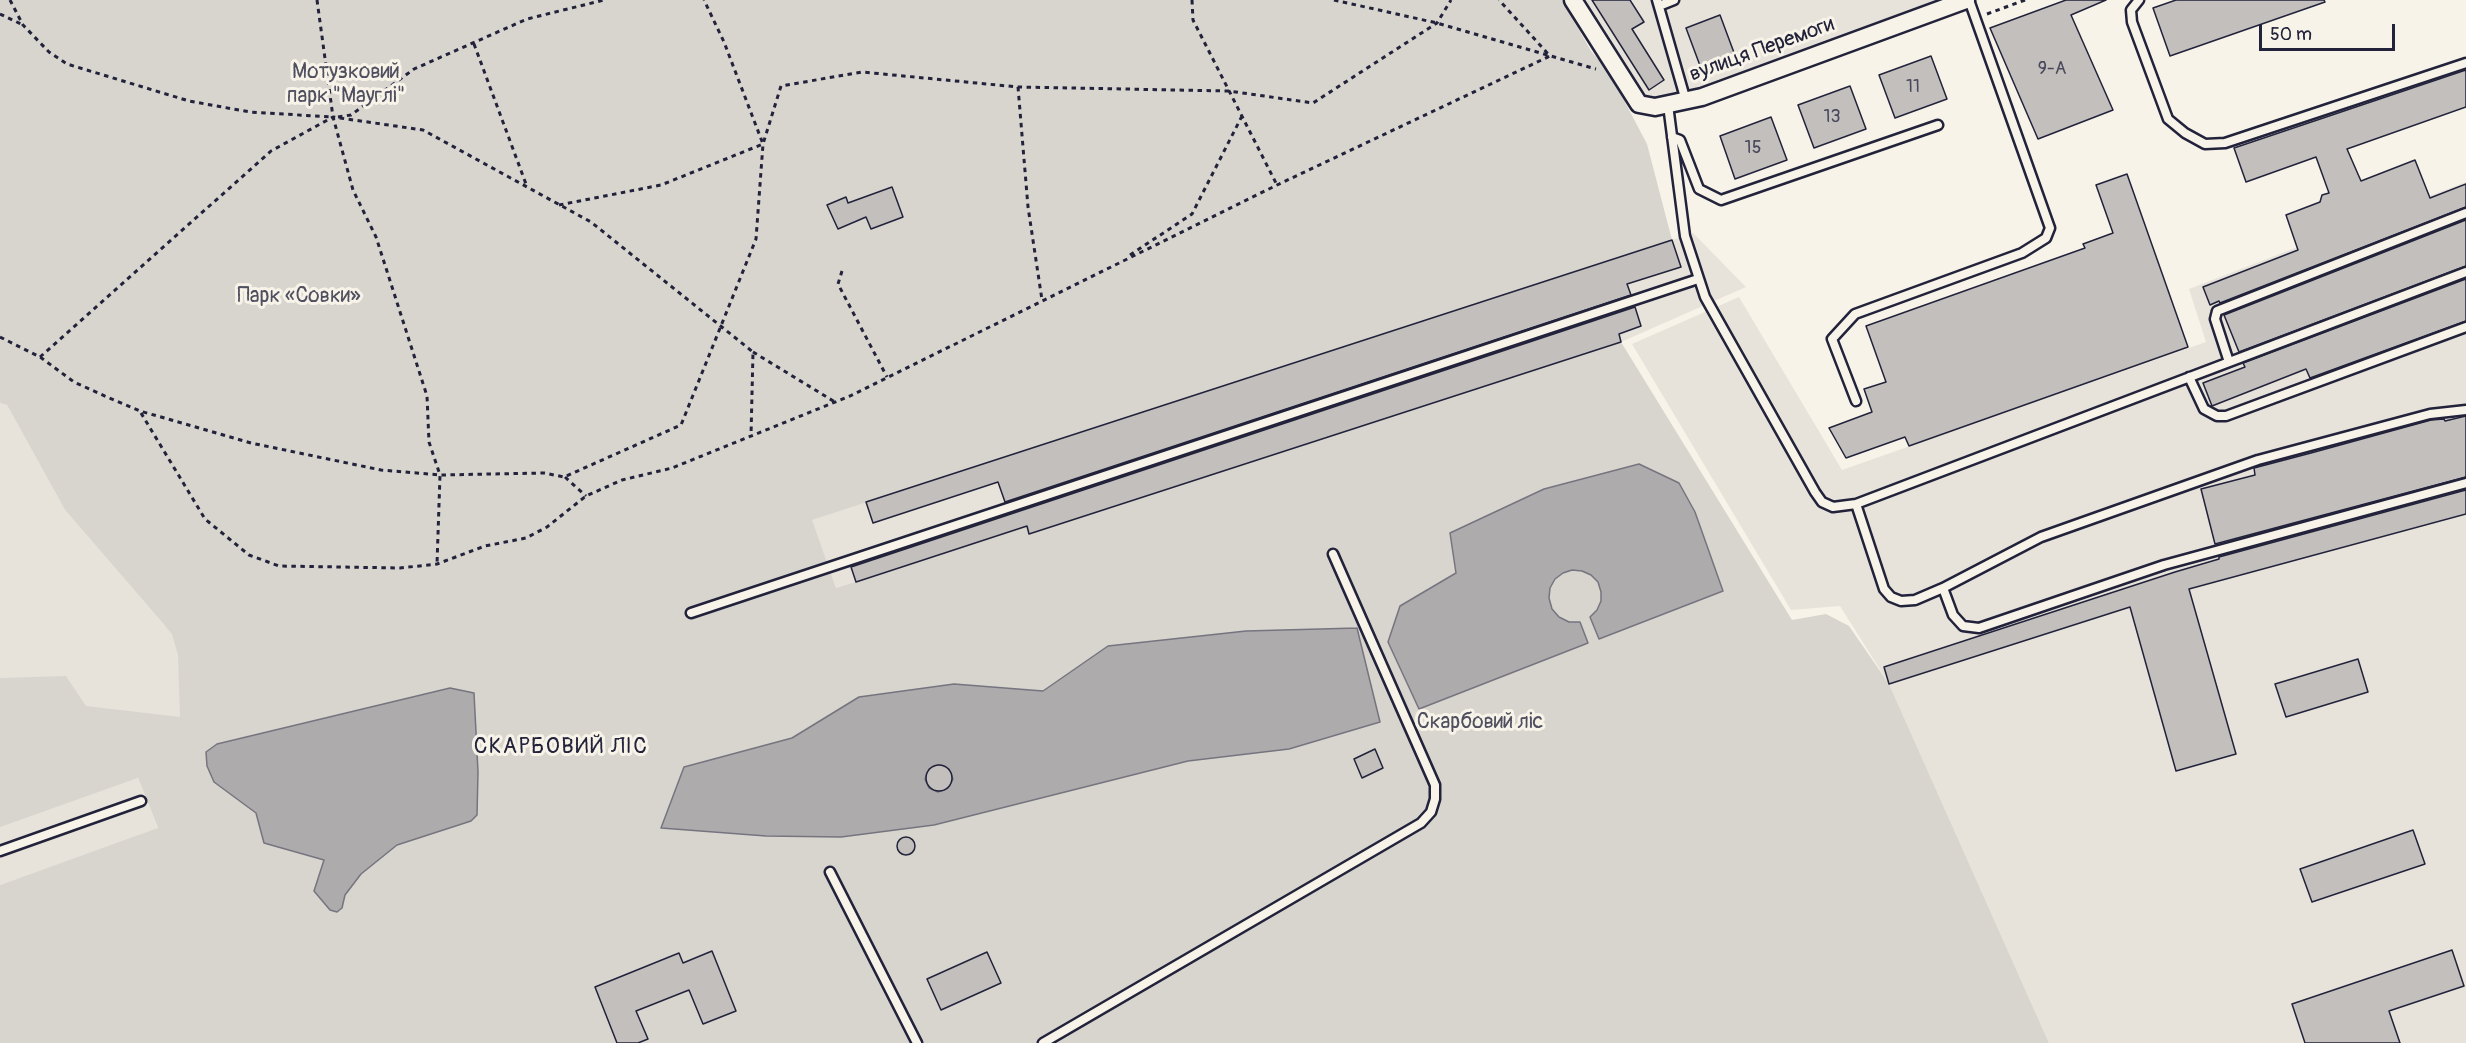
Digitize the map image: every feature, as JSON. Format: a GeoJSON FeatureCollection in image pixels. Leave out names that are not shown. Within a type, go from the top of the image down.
{"type":"FeatureCollection","features":[{"type":"Feature","properties":{"kind":"street","name":"вулиця Перемоги"},"geometry":{"type":"LineString","coordinates":[[1573,0],[1639,104],[1655,107],[1686,101],[1967,0]]}},
{"type":"Feature","properties":{"kind":"lane"},"geometry":{"type":"LineString","coordinates":[[1674,0],[1658,3],[1686,101]]}},
{"type":"Feature","properties":{"kind":"lane"},"geometry":{"type":"LineString","coordinates":[[1856,400],[1832,339],[1855,314],[2022,253],[2046,238],[2050,228],[1967,0]]}},
{"type":"Feature","properties":{"kind":"lane"},"geometry":{"type":"LineString","coordinates":[[2139,0],[2131,10],[2132,22],[2168,119],[2205,144],[2224,143],[2466,63]]}},
{"type":"Feature","properties":{"kind":"lane"},"geometry":{"type":"LineString","coordinates":[[1668,105],[1685,236],[1698,279],[1815,492],[1822,502],[1833,507],[1856,504],[2466,272]]}},
{"type":"Feature","properties":{"kind":"lane"},"geometry":{"type":"LineString","coordinates":[[1672,137],[1680,140],[1699,189],[1721,200],[1938,126]]}},
{"type":"Feature","properties":{"kind":"lane"},"geometry":{"type":"LineString","coordinates":[[2229,362],[2215,319],[2217,311],[2466,213]]}},
{"type":"Feature","properties":{"kind":"lane"},"geometry":{"type":"LineString","coordinates":[[691,613],[1698,279]]}},
{"type":"Feature","properties":{"kind":"lane"},"geometry":{"type":"LineString","coordinates":[[2190,377],[2204,408],[2217,416],[2226,416],[2466,327]]}},
{"type":"Feature","properties":{"kind":"lane"},"geometry":{"type":"LineString","coordinates":[[1856,504],[1884,590],[1891,597],[1901,601],[1915,600],[2041,537],[2258,460],[2430,414],[2466,410]]}},
{"type":"Feature","properties":{"kind":"lane"},"geometry":{"type":"LineString","coordinates":[[1943,588],[1953,615],[1963,626],[1979,628],[2164,565],[2466,483]]}},
{"type":"Feature","properties":{"kind":"lane"},"geometry":{"type":"LineString","coordinates":[[1043,1043],[1421,823],[1431,812],[1435,799],[1435,785],[1333,554]]}},
{"type":"Feature","properties":{"kind":"lane"},"geometry":{"type":"LineString","coordinates":[[0,851],[141,801]]}},
{"type":"Feature","properties":{"kind":"lane"},"geometry":{"type":"LineString","coordinates":[[830,872],[917,1043]]}},
{"type":"Feature","properties":{"kind":"path"},"geometry":{"type":"LineString","coordinates":[[10,0],[23,25],[50,52],[67,64],[178,98],[250,112],[333,117],[423,130],[591,222],[753,352],[835,402]]}},
{"type":"Feature","properties":{"kind":"path"},"geometry":{"type":"LineString","coordinates":[[317,0],[333,117],[353,190],[376,237],[427,396],[429,442],[440,475],[437,564]]}},
{"type":"Feature","properties":{"kind":"path"},"geometry":{"type":"LineString","coordinates":[[40,357],[271,151],[333,117],[351,115],[414,69],[527,19],[604,0]]}},
{"type":"Feature","properties":{"kind":"path"},"geometry":{"type":"LineString","coordinates":[[704,0],[724,42],[763,144]]}},
{"type":"Feature","properties":{"kind":"path"},"geometry":{"type":"LineString","coordinates":[[1192,0],[1193,20],[1277,185]]}},
{"type":"Feature","properties":{"kind":"path"},"geometry":{"type":"LineString","coordinates":[[1334,0],[1437,23],[1599,70]]}},
{"type":"Feature","properties":{"kind":"path"},"geometry":{"type":"LineString","coordinates":[[564,477],[681,425],[756,239],[763,144],[782,86],[862,72],[1018,87],[1229,91],[1313,103],[1437,23],[1451,0]]}},
{"type":"Feature","properties":{"kind":"path"},"geometry":{"type":"LineString","coordinates":[[1498,0],[1550,56]]}},
{"type":"Feature","properties":{"kind":"path"},"geometry":{"type":"LineString","coordinates":[[1975,19],[2025,0]]}},
{"type":"Feature","properties":{"kind":"path"},"geometry":{"type":"LineString","coordinates":[[0,14],[23,25]]}},
{"type":"Feature","properties":{"kind":"path"},"geometry":{"type":"LineString","coordinates":[[474,44],[527,186]]}},
{"type":"Feature","properties":{"kind":"path"},"geometry":{"type":"LineString","coordinates":[[140,411],[205,519],[249,555],[279,566],[400,568],[437,564],[484,546],[526,538],[547,527],[586,496],[622,480],[672,468],[835,402],[1277,185],[1550,56]]}},
{"type":"Feature","properties":{"kind":"path"},"geometry":{"type":"LineString","coordinates":[[1018,87],[1028,207],[1042,300]]}},
{"type":"Feature","properties":{"kind":"path"},"geometry":{"type":"LineString","coordinates":[[1119,262],[1192,214],[1242,116]]}},
{"type":"Feature","properties":{"kind":"path"},"geometry":{"type":"LineString","coordinates":[[559,205],[661,185],[763,144]]}},
{"type":"Feature","properties":{"kind":"path"},"geometry":{"type":"LineString","coordinates":[[842,272],[838,284],[887,377]]}},
{"type":"Feature","properties":{"kind":"path"},"geometry":{"type":"LineString","coordinates":[[0,337],[40,357],[74,382],[140,411],[251,443],[381,470],[440,475],[544,473],[564,477],[586,496]]}},
{"type":"Feature","properties":{"kind":"path"},"geometry":{"type":"LineString","coordinates":[[751,436],[753,352]]}},
{"type":"Feature","properties":{"kind":"shaded area"},"geometry":{"type":"Polygon","coordinates":[[[1573,0],[1966,0],[1702,97],[1639,104],[1573,0]]]}},
{"type":"Feature","properties":{"kind":"shaded area"},"geometry":{"type":"Polygon","coordinates":[[[2466,182],[2466,1043],[2049,1043],[1889,684],[1840,606],[1791,610],[1632,344],[1739,297],[1842,470],[2206,342],[2189,289],[2466,182]]]}},
{"type":"Feature","properties":{"kind":"shaded area"},"geometry":{"type":"Polygon","coordinates":[[[1693,233],[1746,287],[1621,342],[1029,534],[1026,526],[836,588],[811,520],[1693,233]]]}},
{"type":"Feature","properties":{"kind":"shaded area"},"geometry":{"type":"Polygon","coordinates":[[[0,403],[7,405],[65,510],[164,625],[231,675],[138,771],[0,820],[0,403]]]}},
{"type":"Feature","properties":{"kind":"shaded area"},"geometry":{"type":"Polygon","coordinates":[[[1639,464],[1679,483],[1695,512],[1723,591],[1599,639],[1590,617],[1597,610],[1601,601],[1598,582],[1591,575],[1582,571],[1572,570],[1563,573],[1555,579],[1550,588],[1549,598],[1552,609],[1559,617],[1569,622],[1580,622],[1588,643],[1419,709],[1388,642],[1400,606],[1456,573],[1450,533],[1544,489],[1639,464]]]}},
{"type":"Feature","properties":{"kind":"shaded area"},"geometry":{"type":"Polygon","coordinates":[[[1357,628],[1380,722],[1289,749],[1188,761],[934,825],[841,837],[766,836],[661,828],[684,767],[792,738],[859,697],[954,684],[1043,691],[1108,646],[1246,631],[1357,628]],[[939,765],[929,769],[925,779],[929,788],[938,792],[948,788],[953,779],[949,769],[939,765]]]}},
{"type":"Feature","properties":{"kind":"shaded area"},"geometry":{"type":"Polygon","coordinates":[[[450,688],[474,693],[478,772],[477,815],[471,821],[397,845],[361,874],[345,895],[342,908],[337,912],[330,910],[314,891],[324,860],[264,843],[256,813],[214,782],[207,766],[206,752],[217,744],[450,688]]]}},
{"type":"Feature","properties":{"kind":"shaded area"},"geometry":{"type":"Polygon","coordinates":[[[138,778],[158,829],[0,885],[0,826],[138,778]]]}},
{"type":"Feature","properties":{"kind":"green space"},"geometry":{"type":"Polygon","coordinates":[[[0,0],[1562,0],[1591,51],[1609,72],[1647,144],[1672,240],[812,520],[836,588],[1027,526],[1030,534],[1621,342],[1792,620],[1826,614],[1849,626],[1889,684],[2049,1043],[0,1043],[0,885],[158,828],[138,778],[0,827],[0,678],[66,676],[86,706],[180,717],[178,655],[172,634],[65,510],[7,405],[0,403],[0,0]]]}},
{"type":"Feature","properties":{"kind":"building"},"geometry":{"type":"Polygon","coordinates":[[[1592,0],[1630,0],[1644,22],[1632,29],[1664,80],[1649,90],[1592,0]]]}},
{"type":"Feature","properties":{"kind":"building"},"geometry":{"type":"Polygon","coordinates":[[[2066,0],[2106,0],[2071,15],[2113,110],[2038,139],[1990,28],[2066,0]]]}},
{"type":"Feature","properties":{"kind":"building"},"geometry":{"type":"Polygon","coordinates":[[[2176,0],[2324,0],[2325,2],[2170,56],[2153,8],[2176,0]]]}},
{"type":"Feature","properties":{"kind":"building"},"geometry":{"type":"Polygon","coordinates":[[[1720,15],[1736,58],[1702,71],[1686,28],[1720,15]]]}},
{"type":"Feature","properties":{"kind":"building"},"geometry":{"type":"Polygon","coordinates":[[[1931,56],[1947,99],[1895,118],[1879,75],[1931,56]]]}},
{"type":"Feature","properties":{"kind":"building"},"geometry":{"type":"Polygon","coordinates":[[[2466,70],[2466,107],[2347,149],[2361,181],[2415,160],[2430,198],[2466,184],[2466,207],[2210,305],[2203,287],[2298,250],[2286,215],[2320,202],[2322,195],[2329,193],[2316,157],[2246,182],[2234,148],[2466,70]]]}},
{"type":"Feature","properties":{"kind":"building"},"geometry":{"type":"Polygon","coordinates":[[[1850,86],[1866,129],[1814,148],[1798,105],[1850,86]]]}},
{"type":"Feature","properties":{"kind":"building"},"geometry":{"type":"Polygon","coordinates":[[[1771,117],[1787,160],[1735,179],[1720,136],[1771,117]]]}},
{"type":"Feature","properties":{"kind":"building"},"geometry":{"type":"Polygon","coordinates":[[[2127,174],[2188,347],[1909,446],[1905,437],[1846,458],[1829,428],[1872,412],[1864,389],[1886,382],[1866,326],[2085,248],[2083,244],[2113,233],[2096,185],[2127,174]]]}},
{"type":"Feature","properties":{"kind":"building"},"geometry":{"type":"Polygon","coordinates":[[[892,187],[903,217],[871,229],[866,217],[838,229],[827,205],[846,197],[848,203],[892,187]]]}},
{"type":"Feature","properties":{"kind":"building"},"geometry":{"type":"Polygon","coordinates":[[[2466,220],[2466,266],[2239,352],[2224,315],[2466,220]]]}},
{"type":"Feature","properties":{"kind":"building"},"geometry":{"type":"Polygon","coordinates":[[[1672,240],[1681,267],[1627,284],[1631,295],[1005,502],[998,482],[873,523],[866,502],[1672,240]]]}},
{"type":"Feature","properties":{"kind":"building"},"geometry":{"type":"Polygon","coordinates":[[[2466,279],[2466,321],[2310,378],[2306,369],[2212,406],[2203,383],[2245,367],[2243,363],[2466,279]]]}},
{"type":"Feature","properties":{"kind":"building"},"geometry":{"type":"Polygon","coordinates":[[[1635,307],[1641,326],[1619,334],[1621,342],[1029,534],[1027,526],[856,582],[851,567],[1635,307]]]}},
{"type":"Feature","properties":{"kind":"building"},"geometry":{"type":"Polygon","coordinates":[[[2466,416],[2466,477],[2215,544],[2201,489],[2255,475],[2254,468],[2431,420],[2444,419],[2445,421],[2466,416]]]}},
{"type":"Feature","properties":{"kind":"building"},"geometry":{"type":"Polygon","coordinates":[[[2466,490],[2466,514],[2189,589],[2236,754],[2176,771],[2130,607],[1889,684],[1884,667],[2219,559],[2219,557],[2466,490]]]}},
{"type":"Feature","properties":{"kind":"building"},"geometry":{"type":"Polygon","coordinates":[[[2358,659],[2368,692],[2286,717],[2275,684],[2358,659]]]}},
{"type":"Feature","properties":{"kind":"building"},"geometry":{"type":"Polygon","coordinates":[[[1375,749],[1383,768],[1362,778],[1354,759],[1375,749]]]}},
{"type":"Feature","properties":{"kind":"building"},"geometry":{"type":"Polygon","coordinates":[[[939,765],[948,769],[952,778],[948,787],[939,791],[930,787],[926,778],[930,769],[939,765]]]}},
{"type":"Feature","properties":{"kind":"building"},"geometry":{"type":"Polygon","coordinates":[[[2413,830],[2425,864],[2312,902],[2300,869],[2413,830]]]}},
{"type":"Feature","properties":{"kind":"building"},"geometry":{"type":"Polygon","coordinates":[[[902,837],[910,837],[915,842],[913,853],[902,855],[897,850],[897,842],[902,837]]]}},
{"type":"Feature","properties":{"kind":"building"},"geometry":{"type":"Polygon","coordinates":[[[2452,950],[2464,986],[2389,1011],[2400,1043],[2305,1043],[2292,1004],[2452,950]]]}},
{"type":"Feature","properties":{"kind":"building"},"geometry":{"type":"Polygon","coordinates":[[[712,951],[736,1011],[703,1024],[689,990],[636,1011],[648,1039],[638,1043],[617,1043],[595,987],[679,953],[683,963],[712,951]]]}},
{"type":"Feature","properties":{"kind":"building"},"geometry":{"type":"Polygon","coordinates":[[[987,952],[1001,983],[941,1010],[927,979],[987,952]]]}},
{"type":"Feature","properties":{"kind":"district","name":"СКАРБОВИЙ ЛІС"},"geometry":{"type":"Point","coordinates":[561,747]}},
{"type":"Feature","properties":{"kind":"park label","name":"Мотузковий парк \"Мауглі\""},"geometry":{"type":"Point","coordinates":[346,85]}},
{"type":"Feature","properties":{"kind":"park label","name":"Парк «Совки»"},"geometry":{"type":"Point","coordinates":[299,297]}},
{"type":"Feature","properties":{"kind":"park label","name":"Скарбовий ліс"},"geometry":{"type":"Point","coordinates":[1480,723]}}]}
